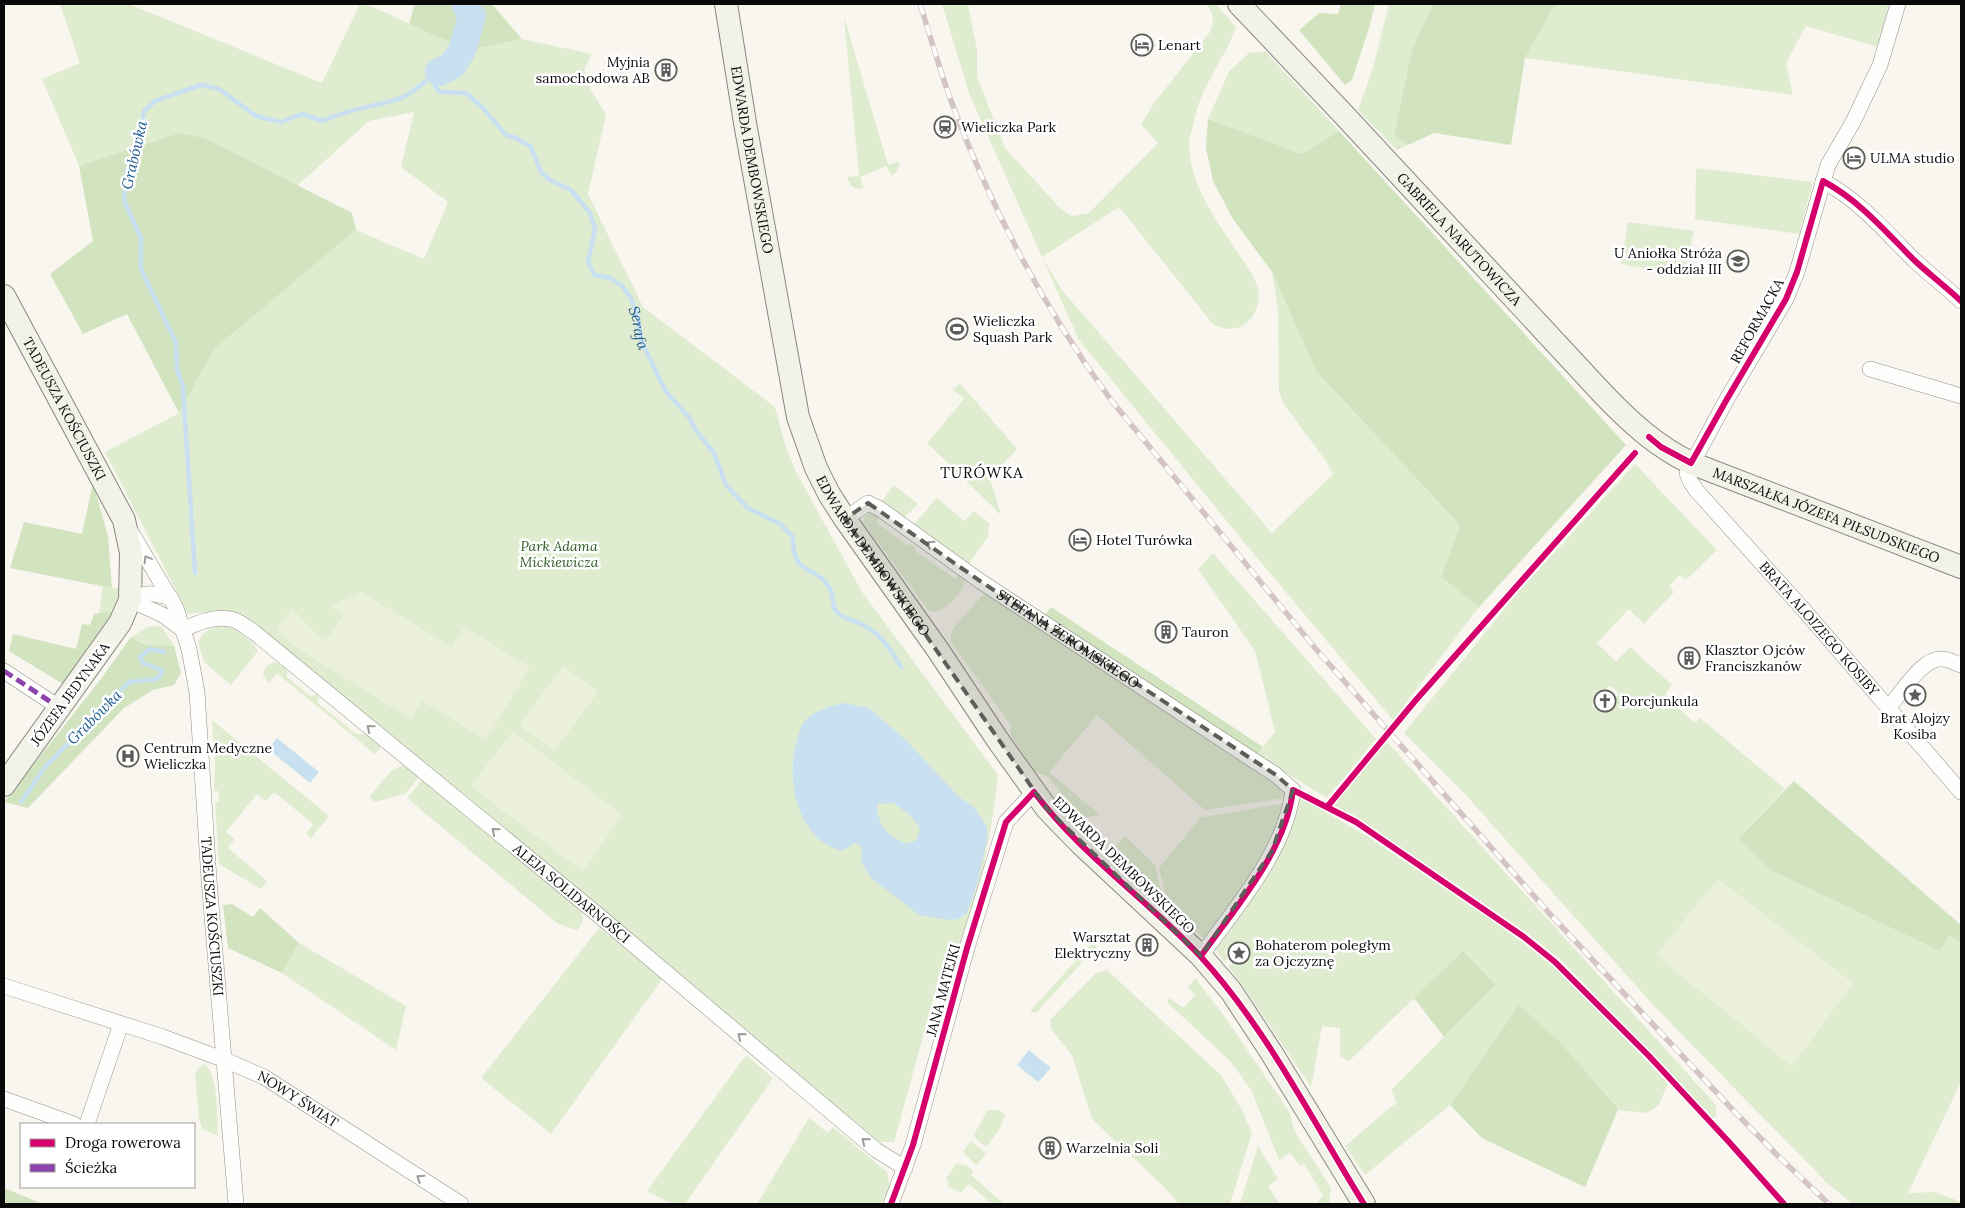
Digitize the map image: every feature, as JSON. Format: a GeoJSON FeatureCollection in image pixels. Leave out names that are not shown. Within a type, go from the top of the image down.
{"type":"FeatureCollection","features":[{"type":"Feature","properties":{"kind":"street","name":"EDWARDA DEMBOWSKIEGO"},"geometry":{"type":"LineString","coordinates":[[726,4],[745,124],[798,417],[816,468],[845,519],[938,650],[1034,792],[1062,825],[1204,951],[1271,1052],[1364,1204]]}},
{"type":"Feature","properties":{"kind":"street","name":"GABRIELA NARUTOWICZA"},"geometry":{"type":"LineString","coordinates":[[1239,4],[1624,416],[1661,447],[1691,463]]}},
{"type":"Feature","properties":{"kind":"street","name":"REFORMACKA"},"geometry":{"type":"LineString","coordinates":[[1691,463],[1726,399],[1786,299],[1797,272],[1828,165],[1853,122],[1880,65],[1898,4]]}},
{"type":"Feature","properties":{"kind":"street"},"geometry":{"type":"LineString","coordinates":[[1823,181],[1847,195],[1866,211],[1915,261],[1961,300]]}},
{"type":"Feature","properties":{"kind":"street","name":"TADEUSZA KOŚCIUSZKI"},"geometry":{"type":"LineString","coordinates":[[4,296],[124,520],[171,598],[189,649],[198,692],[209,880],[236,1204]]}},
{"type":"Feature","properties":{"kind":"street"},"geometry":{"type":"LineString","coordinates":[[1870,369],[1961,396]]}},
{"type":"Feature","properties":{"kind":"street","name":"MARSZAŁKA JÓZEFA PIŁSUDSKIEGO"},"geometry":{"type":"LineString","coordinates":[[1691,463],[1961,567]]}},
{"type":"Feature","properties":{"kind":"street","name":"BRATA ALOJZEGO KOSIBY"},"geometry":{"type":"LineString","coordinates":[[1691,463],[1687,473],[1696,490],[1804,609],[1961,792]]}},
{"type":"Feature","properties":{"kind":"street","name":"STEFANA ŻEROMSKIEGO"},"geometry":{"type":"LineString","coordinates":[[845,519],[868,503],[880,509],[980,581],[1276,775],[1292,790],[1286,818],[1272,851],[1250,888],[1204,951]]}},
{"type":"Feature","properties":{"kind":"street","name":"TADEUSZA KOŚCIUSZKI"},"geometry":{"type":"LineString","coordinates":[[124,520],[131,553],[130,600]]}},
{"type":"Feature","properties":{"kind":"street"},"geometry":{"type":"LineString","coordinates":[[130,600],[141,594],[148,593],[171,598]]}},
{"type":"Feature","properties":{"kind":"street"},"geometry":{"type":"LineString","coordinates":[[130,600],[163,616],[183,630]]}},
{"type":"Feature","properties":{"kind":"street","name":"JÓZEFA JEDYNAKA"},"geometry":{"type":"LineString","coordinates":[[4,785],[120,623],[130,600]]}},
{"type":"Feature","properties":{"kind":"street","name":"ALEJA SOLIDARNOŚCI"},"geometry":{"type":"LineString","coordinates":[[183,630],[194,624],[212,619],[234,620],[254,633],[597,914],[876,1150],[905,1168]]}},
{"type":"Feature","properties":{"kind":"street"},"geometry":{"type":"LineString","coordinates":[[1890,709],[1892,703],[1917,673],[1930,661],[1942,659],[1961,665]]}},
{"type":"Feature","properties":{"kind":"street"},"geometry":{"type":"LineString","coordinates":[[4,671],[60,708]]}},
{"type":"Feature","properties":{"kind":"street","name":"JANA MATEJKI"},"geometry":{"type":"LineString","coordinates":[[891,1204],[905,1168],[1006,822],[1034,792]]}},
{"type":"Feature","properties":{"kind":"street","name":"NOWY ŚWIAT"},"geometry":{"type":"LineString","coordinates":[[4,986],[225,1060],[264,1076],[461,1204]]}},
{"type":"Feature","properties":{"kind":"street"},"geometry":{"type":"LineString","coordinates":[[87,1123],[121,1024]]}},
{"type":"Feature","properties":{"kind":"street"},"geometry":{"type":"LineString","coordinates":[[4,1099],[71,1123]]}},
{"type":"Feature","properties":{"kind":"highlighted area"},"geometry":{"type":"Polygon","coordinates":[[[868,503],[980,581],[1276,775],[1293,790],[1272,851],[1201,956],[1047,809],[845,519],[868,503]]]}},
{"type":"Feature","properties":{"kind":"green space","name":"Park Adama Mickiewicza"},"geometry":{"type":"Polygon","coordinates":[[[60,4],[129,4],[322,83],[360,4],[366,4],[468,50],[522,39],[592,54],[584,69],[590,88],[606,115],[588,194],[643,307],[775,407],[786,448],[796,472],[862,592],[998,775],[983,869],[961,962],[948,967],[939,979],[894,1142],[879,1142],[258,627],[239,613],[219,611],[188,614],[105,452],[179,413],[214,349],[356,230],[424,259],[448,202],[401,167],[414,112],[369,121],[297,186],[204,138],[179,133],[79,166],[42,79],[80,63],[60,4]]]}},
{"type":"Feature","properties":{"kind":"green space"},"geometry":{"type":"Polygon","coordinates":[[[415,4],[492,4],[522,39],[468,50],[409,24],[415,4]]]}},
{"type":"Feature","properties":{"kind":"green space"},"geometry":{"type":"Polygon","coordinates":[[[942,4],[968,4],[977,50],[977,77],[1005,148],[1058,206],[1071,216],[1089,213],[1158,143],[1141,125],[1154,103],[1210,32],[1213,17],[1206,4],[1216,4],[1236,27],[1200,100],[1189,144],[1193,173],[1198,186],[1220,225],[1251,272],[1257,286],[1257,307],[1250,320],[1238,328],[1231,329],[1213,324],[1119,207],[1042,257],[1062,290],[1272,533],[1333,474],[1325,460],[1283,403],[1279,390],[1278,309],[1272,272],[1316,371],[1460,525],[1441,577],[1479,607],[1393,720],[1248,547],[1079,340],[970,96],[942,4]]]}},
{"type":"Feature","properties":{"kind":"green space"},"geometry":{"type":"Polygon","coordinates":[[[1341,4],[1375,4],[1352,80],[1345,85],[1299,30],[1319,13],[1338,14],[1341,4]]]}},
{"type":"Feature","properties":{"kind":"green space"},"geometry":{"type":"Polygon","coordinates":[[[1389,4],[1433,4],[1412,49],[1394,135],[1408,145],[1397,150],[1358,110],[1373,68],[1389,4]]]}},
{"type":"Feature","properties":{"kind":"green space"},"geometry":{"type":"Polygon","coordinates":[[[1433,4],[1555,4],[1525,58],[1511,145],[1434,133],[1408,145],[1394,135],[1412,49],[1433,4]]]}},
{"type":"Feature","properties":{"kind":"green space"},"geometry":{"type":"Polygon","coordinates":[[[1555,4],[1889,4],[1878,47],[1806,26],[1786,63],[1793,95],[1525,58],[1555,4]]]}},
{"type":"Feature","properties":{"kind":"green space"},"geometry":{"type":"Polygon","coordinates":[[[844,17],[888,165],[899,161],[898,170],[892,176],[886,166],[860,177],[864,188],[857,189],[851,186],[847,177],[859,176],[844,17]]]}},
{"type":"Feature","properties":{"kind":"green space"},"geometry":{"type":"Polygon","coordinates":[[[1265,51],[1339,131],[1302,154],[1208,119],[1229,71],[1249,53],[1265,51]]]}},
{"type":"Feature","properties":{"kind":"green space"},"geometry":{"type":"Polygon","coordinates":[[[1208,119],[1302,154],[1339,131],[1626,445],[1479,607],[1441,577],[1460,525],[1316,371],[1272,272],[1233,219],[1213,181],[1206,148],[1208,119]]]}},
{"type":"Feature","properties":{"kind":"green space"},"geometry":{"type":"Polygon","coordinates":[[[179,133],[204,138],[352,213],[356,230],[214,349],[179,413],[127,314],[83,334],[50,274],[93,241],[79,166],[179,133]]]}},
{"type":"Feature","properties":{"kind":"green space"},"geometry":{"type":"Polygon","coordinates":[[[1696,168],[1813,182],[1799,234],[1695,219],[1696,168]]]}},
{"type":"Feature","properties":{"kind":"green space"},"geometry":{"type":"Polygon","coordinates":[[[1628,222],[1694,231],[1684,275],[1621,264],[1628,222]]]}},
{"type":"Feature","properties":{"kind":"green space"},"geometry":{"type":"Polygon","coordinates":[[[960,383],[1017,449],[990,478],[1001,515],[927,443],[964,399],[953,390],[960,383]]]}},
{"type":"Feature","properties":{"kind":"green space"},"geometry":{"type":"Polygon","coordinates":[[[1635,464],[1717,550],[1686,580],[1680,575],[1669,586],[1674,592],[1644,624],[1629,609],[1597,643],[1616,662],[1630,647],[1672,685],[1665,694],[1673,700],[1675,698],[1683,705],[1680,709],[1695,723],[1700,718],[1785,789],[1739,838],[1940,951],[1949,936],[1961,942],[1961,1082],[1908,1193],[1935,1192],[1961,1202],[1961,1204],[1853,1204],[1829,1185],[1654,1006],[1464,793],[1404,733],[1515,596],[1635,464]],[[1608,687],[1592,706],[1603,714],[1618,695],[1617,691],[1612,687],[1608,687]]]}},
{"type":"Feature","properties":{"kind":"green space"},"geometry":{"type":"Polygon","coordinates":[[[93,483],[108,536],[112,588],[10,568],[24,522],[82,534],[93,483]]]}},
{"type":"Feature","properties":{"kind":"green space"},"geometry":{"type":"Polygon","coordinates":[[[894,485],[918,504],[904,518],[882,501],[894,485]]]}},
{"type":"Feature","properties":{"kind":"green space"},"geometry":{"type":"Polygon","coordinates":[[[937,498],[964,521],[974,511],[989,523],[988,537],[968,565],[912,526],[937,498]]]}},
{"type":"Feature","properties":{"kind":"green space"},"geometry":{"type":"Polygon","coordinates":[[[872,512],[881,514],[876,522],[908,546],[910,544],[915,547],[914,550],[955,579],[961,572],[965,579],[964,584],[957,596],[946,607],[934,611],[928,610],[863,522],[866,515],[872,512]]]}},
{"type":"Feature","properties":{"kind":"green space"},"geometry":{"type":"Polygon","coordinates":[[[1213,553],[1376,739],[1327,798],[1257,755],[1275,732],[1255,651],[1198,569],[1213,553]]]}},
{"type":"Feature","properties":{"kind":"green space"},"geometry":{"type":"Polygon","coordinates":[[[103,586],[120,589],[114,611],[99,613],[103,586]]]}},
{"type":"Feature","properties":{"kind":"green space"},"geometry":{"type":"Polygon","coordinates":[[[987,590],[1259,768],[1285,792],[1285,798],[1205,810],[1097,715],[1049,772],[1100,815],[1084,818],[1047,776],[1035,772],[1010,734],[1011,725],[950,641],[952,630],[987,590]]]}},
{"type":"Feature","properties":{"kind":"green space"},"geometry":{"type":"Polygon","coordinates":[[[361,592],[452,647],[464,627],[530,667],[486,740],[422,701],[411,719],[297,648],[276,630],[292,608],[313,631],[326,640],[343,615],[330,606],[361,592]]]}},
{"type":"Feature","properties":{"kind":"green space"},"geometry":{"type":"Polygon","coordinates":[[[1051,607],[1263,747],[1257,755],[1044,616],[1051,607]]]}},
{"type":"Feature","properties":{"kind":"green space"},"geometry":{"type":"Polygon","coordinates":[[[114,611],[63,684],[9,651],[13,634],[76,649],[82,624],[90,625],[94,614],[114,611]]]}},
{"type":"Feature","properties":{"kind":"green space"},"geometry":{"type":"Polygon","coordinates":[[[225,626],[244,636],[258,651],[231,685],[204,662],[198,642],[209,630],[225,626]]]}},
{"type":"Feature","properties":{"kind":"green space"},"geometry":{"type":"Polygon","coordinates":[[[147,627],[162,627],[174,646],[142,644],[131,637],[147,627]]]}},
{"type":"Feature","properties":{"kind":"green space"},"geometry":{"type":"Polygon","coordinates":[[[131,637],[142,644],[174,646],[181,673],[174,685],[153,690],[124,708],[28,808],[4,802],[100,680],[131,637]]]}},
{"type":"Feature","properties":{"kind":"green space"},"geometry":{"type":"Polygon","coordinates":[[[275,662],[287,668],[287,677],[310,696],[319,694],[318,703],[356,734],[366,734],[382,746],[375,754],[277,673],[269,683],[263,675],[267,666],[275,662]]]}},
{"type":"Feature","properties":{"kind":"green space"},"geometry":{"type":"Polygon","coordinates":[[[563,666],[598,692],[554,751],[519,725],[563,666]]]}},
{"type":"Feature","properties":{"kind":"green space"},"geometry":{"type":"Polygon","coordinates":[[[212,720],[329,816],[311,838],[306,834],[313,824],[274,792],[266,801],[257,794],[226,832],[235,839],[228,848],[267,881],[261,889],[219,864],[215,803],[219,802],[218,791],[214,791],[215,762],[212,720]]]}},
{"type":"Feature","properties":{"kind":"green space"},"geometry":{"type":"Polygon","coordinates":[[[513,731],[622,815],[583,872],[471,786],[513,731]]]}},
{"type":"Feature","properties":{"kind":"green space"},"geometry":{"type":"Polygon","coordinates":[[[1388,743],[1716,1105],[1716,1116],[1712,1119],[1683,1086],[1559,958],[1520,928],[1353,815],[1333,805],[1377,750],[1388,743]]]}},
{"type":"Feature","properties":{"kind":"green space"},"geometry":{"type":"Polygon","coordinates":[[[402,766],[408,768],[419,777],[405,794],[375,802],[369,797],[391,771],[402,766]]]}},
{"type":"Feature","properties":{"kind":"green space"},"geometry":{"type":"Polygon","coordinates":[[[422,780],[578,908],[583,919],[577,930],[558,924],[407,798],[422,780]]]}},
{"type":"Feature","properties":{"kind":"green space"},"geometry":{"type":"Polygon","coordinates":[[[1794,781],[1961,925],[1961,942],[1949,936],[1940,951],[1771,870],[1739,838],[1794,781]]]}},
{"type":"Feature","properties":{"kind":"green space"},"geometry":{"type":"Polygon","coordinates":[[[1298,796],[1370,838],[1492,920],[1554,966],[1668,1083],[1659,1105],[1647,1113],[1618,1110],[1585,1187],[1482,1138],[1558,1040],[1519,1005],[1450,1105],[1365,1175],[1345,1146],[1397,1102],[1391,1090],[1496,985],[1463,951],[1349,1061],[1340,1056],[1340,1028],[1322,1026],[1311,1087],[1228,967],[1233,962],[1236,966],[1251,953],[1240,940],[1225,952],[1228,958],[1224,962],[1214,947],[1298,796]]]}},
{"type":"Feature","properties":{"kind":"green space"},"geometry":{"type":"Polygon","coordinates":[[[1285,803],[1280,822],[1272,840],[1252,875],[1204,939],[1168,904],[1159,868],[1200,818],[1285,803]]]}},
{"type":"Feature","properties":{"kind":"green space"},"geometry":{"type":"Polygon","coordinates":[[[1125,836],[1155,865],[1163,899],[1105,846],[1117,846],[1125,836]]]}},
{"type":"Feature","properties":{"kind":"green space"},"geometry":{"type":"Polygon","coordinates":[[[1718,879],[1853,983],[1792,1066],[1656,955],[1718,879]]]}},
{"type":"Feature","properties":{"kind":"green space"},"geometry":{"type":"Polygon","coordinates":[[[232,904],[253,917],[260,908],[299,943],[282,973],[228,948],[223,905],[232,904]]]}},
{"type":"Feature","properties":{"kind":"green space"},"geometry":{"type":"Polygon","coordinates":[[[599,928],[663,978],[551,1134],[481,1078],[599,928]]]}},
{"type":"Feature","properties":{"kind":"green space"},"geometry":{"type":"Polygon","coordinates":[[[299,943],[406,1006],[396,1050],[282,973],[299,943]]]}},
{"type":"Feature","properties":{"kind":"green space"},"geometry":{"type":"Polygon","coordinates":[[[1092,943],[1097,946],[1097,953],[1086,958],[1036,1013],[1030,1011],[1092,943]]]}},
{"type":"Feature","properties":{"kind":"green space"},"geometry":{"type":"Polygon","coordinates":[[[1463,951],[1496,985],[1444,1037],[1414,998],[1463,951]]]}},
{"type":"Feature","properties":{"kind":"green space"},"geometry":{"type":"Polygon","coordinates":[[[1107,970],[1221,1075],[1242,1110],[1252,1133],[1230,1204],[1179,1204],[1164,1187],[1092,1119],[1072,1055],[1051,1029],[1050,1020],[1096,973],[1107,970]]]}},
{"type":"Feature","properties":{"kind":"green space"},"geometry":{"type":"Polygon","coordinates":[[[1195,978],[1225,1017],[1290,1113],[1294,1130],[1331,1188],[1329,1204],[1316,1204],[1323,1195],[1304,1164],[1300,1166],[1290,1153],[1279,1160],[1252,1092],[1232,1063],[1167,1002],[1170,998],[1183,1008],[1195,995],[1188,987],[1195,978]]]}},
{"type":"Feature","properties":{"kind":"green space"},"geometry":{"type":"Polygon","coordinates":[[[1519,1005],[1558,1040],[1618,1109],[1585,1187],[1482,1138],[1450,1105],[1519,1005]]]}},
{"type":"Feature","properties":{"kind":"green space"},"geometry":{"type":"Polygon","coordinates":[[[746,1055],[773,1078],[685,1204],[672,1204],[647,1191],[746,1055]]]}},
{"type":"Feature","properties":{"kind":"green space"},"geometry":{"type":"Polygon","coordinates":[[[203,1064],[212,1075],[215,1085],[218,1136],[202,1129],[199,1118],[195,1073],[203,1064]]]}},
{"type":"Feature","properties":{"kind":"green space"},"geometry":{"type":"Polygon","coordinates":[[[988,1110],[998,1110],[1005,1115],[999,1130],[986,1147],[973,1136],[988,1110]]]}},
{"type":"Feature","properties":{"kind":"green space"},"geometry":{"type":"Polygon","coordinates":[[[809,1118],[828,1133],[833,1127],[887,1172],[890,1187],[881,1204],[757,1204],[809,1118]]]}},
{"type":"Feature","properties":{"kind":"green space"},"geometry":{"type":"Polygon","coordinates":[[[971,1141],[986,1154],[976,1165],[963,1152],[971,1141]]]}},
{"type":"Feature","properties":{"kind":"green space"},"geometry":{"type":"Polygon","coordinates":[[[1258,1146],[1278,1179],[1268,1186],[1279,1204],[1240,1204],[1258,1146]]]}},
{"type":"Feature","properties":{"kind":"green space"},"geometry":{"type":"Polygon","coordinates":[[[956,1164],[966,1165],[973,1171],[971,1175],[1004,1204],[992,1204],[969,1184],[961,1193],[947,1186],[949,1182],[946,1179],[956,1164]]]}},
{"type":"Feature","properties":{"kind":"green space"},"geometry":{"type":"Polygon","coordinates":[[[4,1188],[43,1204],[4,1204],[4,1188]]]}},
{"type":"Feature","properties":{"kind":"water"},"geometry":{"type":"Polygon","coordinates":[[[844,703],[869,708],[906,740],[959,797],[974,807],[987,827],[987,841],[977,884],[967,913],[958,919],[949,920],[919,915],[871,878],[861,862],[862,847],[855,843],[843,851],[827,845],[815,835],[805,822],[794,790],[793,772],[797,740],[803,724],[812,714],[844,703]],[[893,803],[877,804],[879,819],[885,829],[906,844],[917,840],[920,828],[909,814],[893,803]]]}},
{"type":"Feature","properties":{"kind":"water"},"geometry":{"type":"Polygon","coordinates":[[[277,738],[319,772],[310,783],[268,749],[277,738]]]}},
{"type":"Feature","properties":{"kind":"water"},"geometry":{"type":"Polygon","coordinates":[[[1029,1050],[1051,1068],[1038,1082],[1017,1065],[1029,1050]]]}},
{"type":"Feature","properties":{"kind":"waterway","name":"Serafa"},"geometry":{"type":"LineString","coordinates":[[439,72],[453,65],[463,48],[472,15],[465,4]]}},
{"type":"Feature","properties":{"kind":"waterway","name":"Serafa"},"geometry":{"type":"LineString","coordinates":[[439,72],[435,78],[435,86],[440,92],[466,93],[482,107],[506,135],[516,138],[531,147],[541,172],[550,180],[571,190],[590,213],[595,229],[588,262],[595,275],[610,278],[622,286],[631,298],[638,318],[641,340],[660,380],[667,393],[689,417],[695,429],[714,453],[726,485],[748,508],[780,524],[793,537],[797,559],[801,565],[825,581],[830,589],[836,611],[841,616],[863,625],[875,633],[901,667]]}},
{"type":"Feature","properties":{"kind":"waterway","name":"Grabówka"},"geometry":{"type":"LineString","coordinates":[[195,573],[183,387],[177,369],[176,343],[141,269],[141,238],[124,201],[127,170],[141,138],[144,111],[155,101],[201,85],[219,89],[256,116],[281,122],[302,114],[323,121],[401,98],[436,74]]}},
{"type":"Feature","properties":{"kind":"waterway","name":"Grabówka"},"geometry":{"type":"LineString","coordinates":[[21,802],[45,767],[129,682],[156,679],[161,675],[162,670],[143,663],[140,657],[150,649],[164,652]]}},
{"type":"Feature","properties":{"kind":"railway"},"geometry":{"type":"LineString","coordinates":[[920,4],[950,98],[982,178],[1020,255],[1041,292],[1086,365],[1111,400],[1315,648],[1549,913],[1731,1108],[1829,1204]]}},
{"type":"Feature","properties":{"kind":"marked path"},"geometry":{"type":"LineString","coordinates":[[4,671],[60,708]]}},
{"type":"Feature","properties":{"kind":"cycle path"},"geometry":{"type":"LineString","coordinates":[[1649,437],[1661,447],[1691,463],[1786,299],[1797,272],[1823,181],[1860,207],[1914,260],[1961,301]]}},
{"type":"Feature","properties":{"kind":"cycle path"},"geometry":{"type":"LineString","coordinates":[[1327,807],[1415,701],[1635,453]]}},
{"type":"Feature","properties":{"kind":"cycle path"},"geometry":{"type":"LineString","coordinates":[[1201,956],[1270,857],[1288,813],[1293,790],[1356,822],[1524,937],[1555,962],[1649,1056],[1784,1204]]}},
{"type":"Feature","properties":{"kind":"cycle path"},"geometry":{"type":"LineString","coordinates":[[891,1204],[913,1145],[967,948],[1006,822],[1034,792],[1072,836],[1181,936],[1225,985],[1268,1045],[1364,1204]]}},
{"type":"Feature","properties":{"kind":"place","name":"Lenart"},"geometry":{"type":"Point","coordinates":[1142,45]}},
{"type":"Feature","properties":{"kind":"place","name":"Myjnia samochodowa AB"},"geometry":{"type":"Point","coordinates":[666,70]}},
{"type":"Feature","properties":{"kind":"place","name":"Wieliczka Park"},"geometry":{"type":"Point","coordinates":[945,127]}},
{"type":"Feature","properties":{"kind":"place","name":"ULMA studio"},"geometry":{"type":"Point","coordinates":[1854,158]}},
{"type":"Feature","properties":{"kind":"place","name":"U Aniołka Stróża - oddział III"},"geometry":{"type":"Point","coordinates":[1738,261]}},
{"type":"Feature","properties":{"kind":"place","name":"Wieliczka Squash Park"},"geometry":{"type":"Point","coordinates":[957,329]}},
{"type":"Feature","properties":{"kind":"place","name":"Hotel Turówka"},"geometry":{"type":"Point","coordinates":[1080,540]}},
{"type":"Feature","properties":{"kind":"place","name":"Tauron"},"geometry":{"type":"Point","coordinates":[1166,632]}},
{"type":"Feature","properties":{"kind":"place","name":"Klasztor Ojców Franciszkanów"},"geometry":{"type":"Point","coordinates":[1689,658]}},
{"type":"Feature","properties":{"kind":"place","name":"Brat Alojzy Kosiba"},"geometry":{"type":"Point","coordinates":[1915,695]}},
{"type":"Feature","properties":{"kind":"place","name":"Porcjunkula"},"geometry":{"type":"Point","coordinates":[1605,701]}},
{"type":"Feature","properties":{"kind":"place","name":"Centrum Medyczne Wieliczka"},"geometry":{"type":"Point","coordinates":[128,756]}},
{"type":"Feature","properties":{"kind":"place","name":"Warsztat Elektryczny"},"geometry":{"type":"Point","coordinates":[1147,945]}},
{"type":"Feature","properties":{"kind":"place","name":"Bohaterom poległym za Ojczyznę"},"geometry":{"type":"Point","coordinates":[1239,953]}},
{"type":"Feature","properties":{"kind":"place","name":"Warzelnia Soli"},"geometry":{"type":"Point","coordinates":[1050,1148]}},
{"type":"Feature","properties":{"kind":"district","name":"TURÓWKA"},"geometry":{"type":"Point","coordinates":[982,472]}}]}
